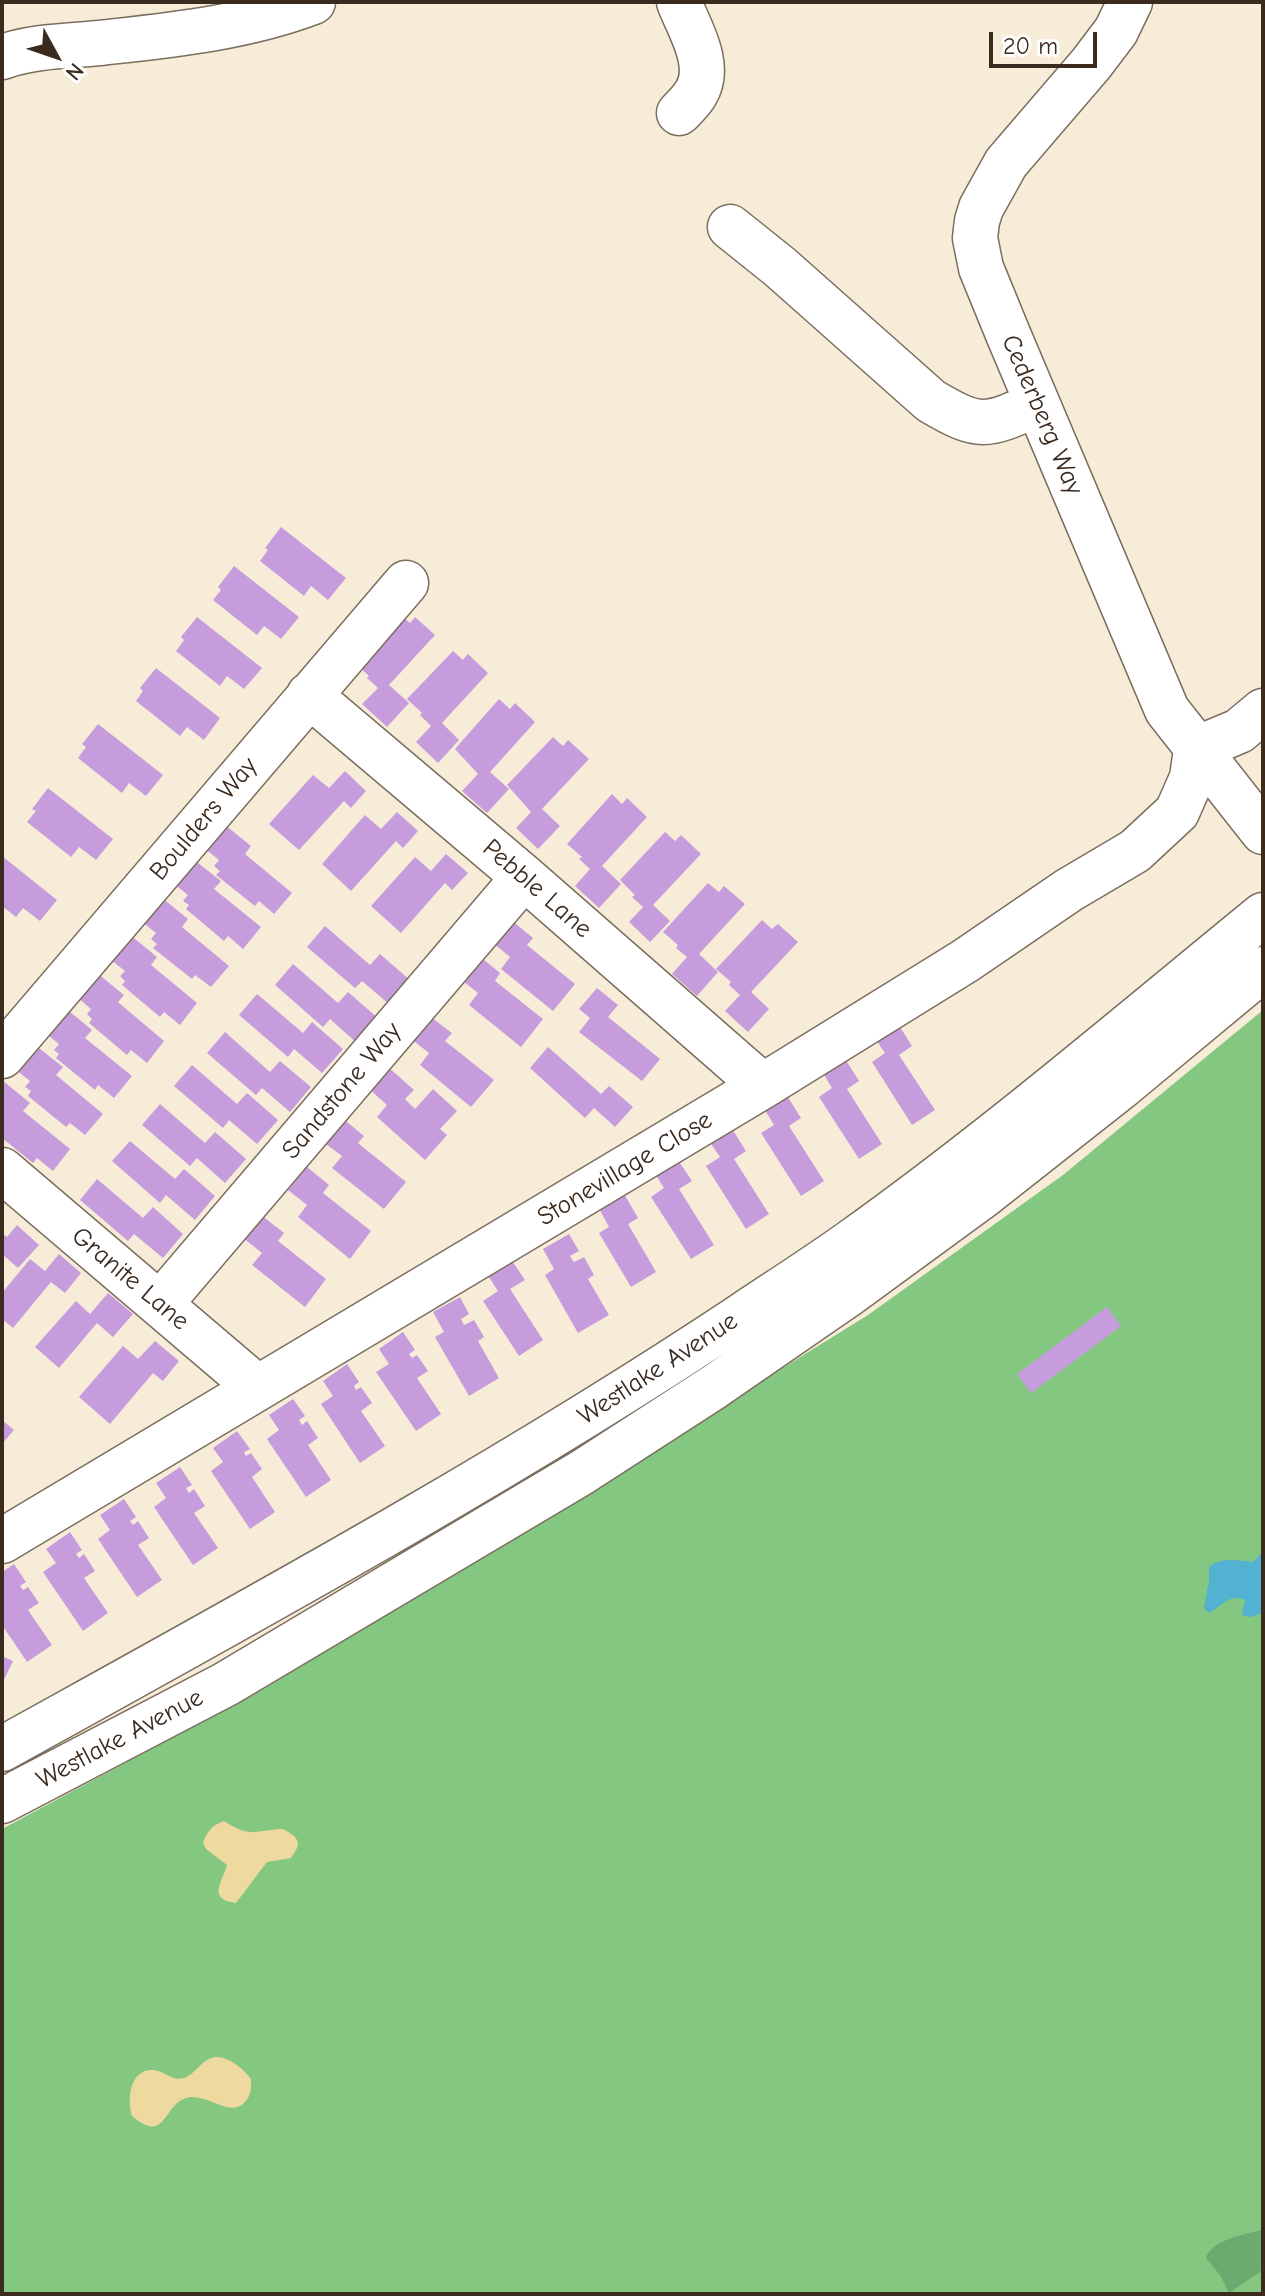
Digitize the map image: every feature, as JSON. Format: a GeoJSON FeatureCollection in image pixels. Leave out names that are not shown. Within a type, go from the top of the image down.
{"type":"FeatureCollection","features":[{"type":"Feature","properties":{"kind":"street"},"geometry":{"type":"LineString","coordinates":[[7,55],[55,46],[197,31],[258,19],[313,2]]}},
{"type":"Feature","properties":{"kind":"street","name":"Cederberg Way"},"geometry":{"type":"LineString","coordinates":[[1130,2],[1116,31],[1091,64],[1006,163],[990,189],[977,221],[975,238],[981,268],[1167,710],[1263,832]]}},
{"type":"Feature","properties":{"kind":"street"},"geometry":{"type":"LineString","coordinates":[[679,113],[696,93],[701,79],[696,43],[699,7]]}},
{"type":"Feature","properties":{"kind":"street"},"geometry":{"type":"LineString","coordinates":[[730,227],[780,267],[931,401],[976,423],[994,423],[1037,404]]}},
{"type":"Feature","properties":{"kind":"street","name":"Boulders Way"},"geometry":{"type":"LineString","coordinates":[[2,1056],[406,583]]}},
{"type":"Feature","properties":{"kind":"street","name":"Pebble Lane"},"geometry":{"type":"LineString","coordinates":[[309,695],[763,1086]]}},
{"type":"Feature","properties":{"kind":"street"},"geometry":{"type":"LineString","coordinates":[[1196,749],[1239,731],[1263,711]]}},
{"type":"Feature","properties":{"kind":"street","name":"Stonevillage Close"},"geometry":{"type":"LineString","coordinates":[[2,1541],[763,1086],[1135,851],[1177,812],[1192,778],[1196,749]]}},
{"type":"Feature","properties":{"kind":"street","name":"Sandstone Way"},"geometry":{"type":"LineString","coordinates":[[160,1304],[524,877]]}},
{"type":"Feature","properties":{"kind":"street","name":"Westlake Avenue"},"geometry":{"type":"LineString","coordinates":[[2,1749],[412,1519],[573,1425],[708,1337],[850,1243],[960,1161],[1263,915]]}},
{"type":"Feature","properties":{"kind":"street","name":"Westlake Avenue"},"geometry":{"type":"LineString","coordinates":[[2,1801],[226,1684],[581,1473],[714,1387],[984,1195],[1263,969]]}},
{"type":"Feature","properties":{"kind":"street","name":"Granite Lane"},"geometry":{"type":"LineString","coordinates":[[2,1170],[258,1388]]}},
{"type":"Feature","properties":{"kind":"green space"},"geometry":{"type":"Polygon","coordinates":[[[1263,1010],[1263,2294],[2,2294],[2,1829],[267,1687],[868,1315],[1063,1175],[1263,1010]]]}},
{"type":"Feature","properties":{"kind":"green space"},"geometry":{"type":"Polygon","coordinates":[[[1263,2230],[1263,2270],[1229,2293],[1206,2258],[1209,2252],[1221,2242],[1263,2230]]]}},
{"type":"Feature","properties":{"kind":"sand"},"geometry":{"type":"Polygon","coordinates":[[[224,1821],[247,1832],[283,1829],[298,1841],[291,1858],[267,1862],[236,1903],[221,1898],[219,1888],[227,1865],[203,1843],[210,1829],[224,1821]]]}},
{"type":"Feature","properties":{"kind":"sand"},"geometry":{"type":"Polygon","coordinates":[[[216,2057],[235,2064],[251,2079],[251,2091],[245,2102],[232,2108],[202,2098],[186,2098],[178,2102],[158,2125],[152,2126],[132,2116],[130,2095],[134,2080],[139,2075],[153,2070],[184,2078],[206,2060],[216,2057]]]}},
{"type":"Feature","properties":{"kind":"water"},"geometry":{"type":"Polygon","coordinates":[[[1263,1552],[1263,1613],[1250,1617],[1242,1615],[1245,1600],[1234,1599],[1209,1613],[1204,1608],[1209,1567],[1224,1560],[1253,1562],[1263,1552]]]}},
{"type":"Feature","properties":{"kind":"building"},"geometry":{"type":"Polygon","coordinates":[[[281,527],[346,578],[328,600],[311,586],[304,596],[260,561],[268,550],[265,548],[281,527]]]}},
{"type":"Feature","properties":{"kind":"building"},"geometry":{"type":"Polygon","coordinates":[[[234,566],[299,617],[281,639],[264,626],[257,635],[213,600],[221,590],[218,587],[234,566]]]}},
{"type":"Feature","properties":{"kind":"building"},"geometry":{"type":"Polygon","coordinates":[[[399,613],[410,623],[415,617],[435,635],[389,685],[409,703],[387,727],[362,704],[378,688],[354,662],[399,613]]]}},
{"type":"Feature","properties":{"kind":"building"},"geometry":{"type":"Polygon","coordinates":[[[197,617],[262,668],[244,689],[227,676],[220,686],[176,651],[184,640],[181,637],[197,617]]]}},
{"type":"Feature","properties":{"kind":"building"},"geometry":{"type":"Polygon","coordinates":[[[453,651],[463,660],[468,654],[488,673],[442,723],[459,740],[438,763],[416,742],[431,726],[407,699],[453,651]]]}},
{"type":"Feature","properties":{"kind":"building"},"geometry":{"type":"Polygon","coordinates":[[[156,668],[220,718],[204,740],[187,727],[180,736],[136,701],[143,691],[140,688],[156,668]]]}},
{"type":"Feature","properties":{"kind":"building"},"geometry":{"type":"Polygon","coordinates":[[[499,699],[510,709],[515,703],[535,722],[490,772],[509,789],[487,813],[462,791],[478,774],[455,749],[499,699]]]}},
{"type":"Feature","properties":{"kind":"building"},"geometry":{"type":"Polygon","coordinates":[[[98,724],[163,775],[146,796],[129,783],[122,793],[78,758],[86,747],[82,744],[98,724]]]}},
{"type":"Feature","properties":{"kind":"building"},"geometry":{"type":"Polygon","coordinates":[[[553,737],[563,746],[568,740],[589,759],[542,809],[560,826],[538,849],[516,828],[531,812],[507,785],[553,737]]]}},
{"type":"Feature","properties":{"kind":"building"},"geometry":{"type":"Polygon","coordinates":[[[345,771],[366,791],[351,808],[344,801],[299,850],[269,824],[313,775],[329,788],[345,771]]]}},
{"type":"Feature","properties":{"kind":"building"},"geometry":{"type":"Polygon","coordinates":[[[48,788],[113,839],[96,860],[79,847],[71,857],[27,822],[36,811],[32,809],[48,788]]]}},
{"type":"Feature","properties":{"kind":"building"},"geometry":{"type":"Polygon","coordinates":[[[612,794],[622,804],[627,798],[647,817],[602,866],[621,884],[599,908],[575,886],[590,869],[567,844],[612,794]]]}},
{"type":"Feature","properties":{"kind":"building"},"geometry":{"type":"Polygon","coordinates":[[[397,812],[418,831],[403,848],[396,841],[351,891],[322,864],[365,815],[381,829],[397,812]]]}},
{"type":"Feature","properties":{"kind":"building"},"geometry":{"type":"Polygon","coordinates":[[[224,824],[251,846],[245,854],[292,893],[274,914],[259,901],[255,906],[216,875],[220,871],[214,866],[219,860],[204,848],[224,824]]]}},
{"type":"Feature","properties":{"kind":"building"},"geometry":{"type":"Polygon","coordinates":[[[665,832],[675,841],[681,835],[701,854],[653,905],[670,921],[650,942],[629,922],[643,907],[620,880],[665,832]]]}},
{"type":"Feature","properties":{"kind":"building"},"geometry":{"type":"Polygon","coordinates":[[[446,854],[468,873],[452,890],[445,883],[401,933],[371,906],[415,857],[431,871],[446,854]]]}},
{"type":"Feature","properties":{"kind":"building"},"geometry":{"type":"Polygon","coordinates":[[[2,856],[57,900],[40,921],[23,908],[16,917],[2,906],[2,856]]]}},
{"type":"Feature","properties":{"kind":"building"},"geometry":{"type":"Polygon","coordinates":[[[193,859],[221,881],[214,889],[261,927],[243,949],[228,936],[224,941],[186,909],[189,905],[183,901],[188,895],[173,883],[193,859]]]}},
{"type":"Feature","properties":{"kind":"building"},"geometry":{"type":"Polygon","coordinates":[[[708,883],[719,892],[724,886],[745,904],[699,954],[718,972],[697,996],[672,974],[687,957],[663,932],[708,883]]]}},
{"type":"Feature","properties":{"kind":"building"},"geometry":{"type":"Polygon","coordinates":[[[161,897],[188,919],[182,927],[229,966],[211,987],[195,975],[192,979],[153,948],[157,944],[151,939],[156,933],[141,921],[161,897]]]}},
{"type":"Feature","properties":{"kind":"building"},"geometry":{"type":"Polygon","coordinates":[[[510,919],[533,938],[527,945],[575,984],[553,1011],[501,969],[510,957],[492,942],[510,919]]]}},
{"type":"Feature","properties":{"kind":"building"},"geometry":{"type":"Polygon","coordinates":[[[762,920],[772,929],[778,924],[798,942],[751,992],[769,1009],[748,1032],[725,1011],[740,995],[716,969],[762,920]]]}},
{"type":"Feature","properties":{"kind":"building"},"geometry":{"type":"Polygon","coordinates":[[[325,926],[370,965],[380,954],[411,981],[390,1005],[362,981],[355,988],[307,947],[325,926]]]}},
{"type":"Feature","properties":{"kind":"building"},"geometry":{"type":"Polygon","coordinates":[[[129,934],[157,957],[151,965],[197,1003],[180,1025],[164,1012],[160,1017],[122,985],[125,981],[120,976],[125,971],[110,959],[129,934]]]}},
{"type":"Feature","properties":{"kind":"building"},"geometry":{"type":"Polygon","coordinates":[[[478,955],[500,973],[495,981],[543,1019],[521,1047],[469,1005],[478,993],[459,978],[478,955]]]}},
{"type":"Feature","properties":{"kind":"building"},"geometry":{"type":"Polygon","coordinates":[[[293,964],[338,1003],[348,992],[379,1019],[358,1044],[330,1019],[323,1027],[275,985],[293,964]]]}},
{"type":"Feature","properties":{"kind":"building"},"geometry":{"type":"Polygon","coordinates":[[[97,973],[124,995],[118,1002],[164,1041],[147,1063],[131,1050],[127,1055],[89,1023],[92,1019],[87,1014],[91,1009],[77,997],[97,973]]]}},
{"type":"Feature","properties":{"kind":"building"},"geometry":{"type":"Polygon","coordinates":[[[597,988],[618,1005],[608,1017],[660,1059],[642,1081],[579,1032],[590,1018],[579,1009],[597,988]]]}},
{"type":"Feature","properties":{"kind":"building"},"geometry":{"type":"Polygon","coordinates":[[[257,994],[303,1033],[312,1022],[343,1049],[322,1073],[294,1049],[288,1057],[239,1015],[257,994]]]}},
{"type":"Feature","properties":{"kind":"building"},"geometry":{"type":"Polygon","coordinates":[[[64,1007],[92,1030],[85,1038],[132,1076],[114,1098],[98,1085],[95,1090],[56,1058],[59,1054],[54,1050],[59,1044],[44,1032],[64,1007]]]}},
{"type":"Feature","properties":{"kind":"building"},"geometry":{"type":"Polygon","coordinates":[[[428,1015],[452,1033],[445,1041],[494,1080],[471,1107],[420,1065],[429,1053],[410,1038],[428,1015]]]}},
{"type":"Feature","properties":{"kind":"building"},"geometry":{"type":"Polygon","coordinates":[[[895,1019],[912,1046],[899,1055],[935,1110],[912,1125],[872,1062],[885,1053],[872,1034],[895,1019]]]}},
{"type":"Feature","properties":{"kind":"building"},"geometry":{"type":"Polygon","coordinates":[[[225,1032],[270,1072],[280,1061],[311,1087],[290,1112],[262,1088],[256,1095],[207,1053],[225,1032]]]}},
{"type":"Feature","properties":{"kind":"building"},"geometry":{"type":"Polygon","coordinates":[[[35,1045],[63,1067],[56,1075],[103,1114],[85,1135],[70,1123],[66,1127],[28,1096],[31,1091],[25,1087],[30,1081],[15,1069],[35,1045]]]}},
{"type":"Feature","properties":{"kind":"building"},"geometry":{"type":"Polygon","coordinates":[[[548,1047],[601,1094],[609,1086],[633,1107],[615,1127],[594,1108],[585,1118],[530,1068],[548,1047]]]}},
{"type":"Feature","properties":{"kind":"building"},"geometry":{"type":"Polygon","coordinates":[[[842,1054],[859,1081],[847,1089],[882,1144],[859,1159],[819,1097],[832,1088],[820,1068],[842,1054]]]}},
{"type":"Feature","properties":{"kind":"building"},"geometry":{"type":"Polygon","coordinates":[[[192,1065],[237,1104],[247,1093],[278,1120],[257,1144],[229,1120],[223,1128],[174,1086],[192,1065]]]}},
{"type":"Feature","properties":{"kind":"building"},"geometry":{"type":"Polygon","coordinates":[[[387,1066],[414,1090],[405,1099],[415,1109],[433,1089],[457,1111],[440,1129],[447,1135],[425,1160],[377,1117],[387,1105],[368,1088],[387,1066]]]}},
{"type":"Feature","properties":{"kind":"building"},"geometry":{"type":"Polygon","coordinates":[[[2,1080],[30,1103],[23,1111],[70,1149],[53,1171],[37,1158],[33,1163],[2,1138],[2,1080]]]}},
{"type":"Feature","properties":{"kind":"building"},"geometry":{"type":"Polygon","coordinates":[[[784,1091],[801,1118],[789,1126],[824,1181],[801,1196],[761,1133],[774,1125],[762,1105],[784,1091]]]}},
{"type":"Feature","properties":{"kind":"building"},"geometry":{"type":"Polygon","coordinates":[[[160,1104],[205,1143],[215,1132],[246,1159],[225,1183],[197,1158],[190,1166],[142,1125],[160,1104]]]}},
{"type":"Feature","properties":{"kind":"building"},"geometry":{"type":"Polygon","coordinates":[[[341,1117],[364,1136],[358,1143],[406,1182],[384,1209],[332,1168],[342,1156],[322,1141],[341,1117]]]}},
{"type":"Feature","properties":{"kind":"building"},"geometry":{"type":"Polygon","coordinates":[[[729,1124],[746,1151],[734,1159],[769,1214],[746,1229],[706,1166],[720,1157],[707,1138],[729,1124]]]}},
{"type":"Feature","properties":{"kind":"building"},"geometry":{"type":"Polygon","coordinates":[[[130,1141],[175,1179],[184,1169],[215,1196],[195,1220],[166,1195],[160,1203],[112,1161],[130,1141]]]}},
{"type":"Feature","properties":{"kind":"building"},"geometry":{"type":"Polygon","coordinates":[[[674,1154],[692,1181],[679,1189],[714,1245],[691,1259],[651,1197],[664,1188],[652,1169],[674,1154]]]}},
{"type":"Feature","properties":{"kind":"building"},"geometry":{"type":"Polygon","coordinates":[[[307,1167],[329,1185],[323,1193],[371,1231],[350,1259],[298,1217],[307,1205],[288,1190],[307,1167]]]}},
{"type":"Feature","properties":{"kind":"building"},"geometry":{"type":"Polygon","coordinates":[[[97,1179],[143,1218],[153,1207],[183,1234],[163,1258],[134,1234],[128,1241],[80,1200],[97,1179]]]}},
{"type":"Feature","properties":{"kind":"building"},"geometry":{"type":"Polygon","coordinates":[[[620,1187],[638,1218],[628,1224],[656,1272],[631,1287],[599,1233],[609,1227],[595,1201],[620,1187]]]}},
{"type":"Feature","properties":{"kind":"building"},"geometry":{"type":"Polygon","coordinates":[[[261,1215],[284,1233],[278,1241],[326,1279],[305,1307],[252,1265],[262,1253],[243,1238],[261,1215]]]}},
{"type":"Feature","properties":{"kind":"building"},"geometry":{"type":"Polygon","coordinates":[[[17,1225],[39,1245],[18,1268],[2,1254],[2,1233],[7,1237],[17,1225]]]}},
{"type":"Feature","properties":{"kind":"building"},"geometry":{"type":"Polygon","coordinates":[[[569,1234],[579,1251],[570,1256],[574,1262],[584,1257],[594,1275],[588,1279],[609,1315],[578,1333],[545,1275],[554,1269],[543,1249],[569,1234]]]}},
{"type":"Feature","properties":{"kind":"building"},"geometry":{"type":"Polygon","coordinates":[[[59,1254],[81,1273],[65,1293],[51,1282],[13,1328],[2,1319],[2,1293],[30,1259],[45,1271],[59,1254]]]}},
{"type":"Feature","properties":{"kind":"building"},"geometry":{"type":"Polygon","coordinates":[[[508,1255],[525,1280],[510,1289],[543,1340],[519,1356],[483,1301],[498,1291],[485,1271],[508,1255]]]}},
{"type":"Feature","properties":{"kind":"building"},"geometry":{"type":"Polygon","coordinates":[[[108,1293],[133,1314],[113,1337],[97,1323],[59,1368],[35,1347],[76,1301],[90,1314],[108,1293]]]}},
{"type":"Feature","properties":{"kind":"building"},"geometry":{"type":"Polygon","coordinates":[[[460,1297],[469,1314],[461,1319],[464,1325],[474,1320],[484,1337],[478,1341],[499,1378],[469,1396],[435,1337],[444,1332],[433,1312],[460,1297]]]}},
{"type":"Feature","properties":{"kind":"building"},"geometry":{"type":"Polygon","coordinates":[[[1107,1307],[1121,1326],[1031,1393],[1017,1374],[1107,1307]]]}},
{"type":"Feature","properties":{"kind":"building"},"geometry":{"type":"Polygon","coordinates":[[[403,1332],[415,1350],[409,1354],[412,1358],[417,1355],[428,1371],[417,1378],[441,1414],[416,1431],[376,1372],[389,1364],[379,1349],[403,1332]]]}},
{"type":"Feature","properties":{"kind":"building"},"geometry":{"type":"Polygon","coordinates":[[[155,1341],[179,1361],[163,1381],[153,1373],[110,1424],[79,1397],[123,1346],[138,1359],[155,1341]]]}},
{"type":"Feature","properties":{"kind":"building"},"geometry":{"type":"Polygon","coordinates":[[[347,1364],[359,1382],[354,1386],[356,1390],[361,1387],[372,1403],[361,1411],[385,1446],[360,1463],[321,1404],[333,1396],[323,1381],[347,1364]]]}},
{"type":"Feature","properties":{"kind":"building"},"geometry":{"type":"Polygon","coordinates":[[[293,1399],[305,1416],[299,1420],[302,1425],[307,1421],[318,1438],[308,1445],[331,1480],[306,1497],[267,1439],[279,1430],[269,1415],[293,1399]]]}},
{"type":"Feature","properties":{"kind":"building"},"geometry":{"type":"Polygon","coordinates":[[[2,1420],[14,1430],[2,1444],[2,1420]]]}},
{"type":"Feature","properties":{"kind":"building"},"geometry":{"type":"Polygon","coordinates":[[[237,1431],[250,1449],[244,1452],[246,1456],[251,1453],[262,1469],[252,1477],[275,1512],[250,1529],[211,1471],[223,1462],[213,1448],[237,1431]]]}},
{"type":"Feature","properties":{"kind":"building"},"geometry":{"type":"Polygon","coordinates":[[[180,1467],[192,1485],[186,1488],[189,1493],[194,1489],[205,1506],[194,1513],[218,1548],[193,1565],[154,1507],[166,1498],[156,1483],[180,1467]]]}},
{"type":"Feature","properties":{"kind":"building"},"geometry":{"type":"Polygon","coordinates":[[[124,1499],[136,1517],[130,1521],[133,1525],[138,1521],[149,1538],[138,1545],[162,1580],[137,1597],[98,1539],[110,1530],[100,1515],[124,1499]]]}},
{"type":"Feature","properties":{"kind":"building"},"geometry":{"type":"Polygon","coordinates":[[[70,1532],[82,1550],[76,1554],[79,1558],[84,1554],[95,1571],[84,1578],[108,1613],[83,1631],[43,1572],[56,1563],[46,1549],[70,1532]]]}},
{"type":"Feature","properties":{"kind":"building"},"geometry":{"type":"Polygon","coordinates":[[[14,1564],[26,1582],[20,1586],[23,1590],[28,1587],[39,1603],[28,1610],[52,1645],[27,1662],[2,1625],[2,1572],[14,1564]]]}},
{"type":"Feature","properties":{"kind":"building"},"geometry":{"type":"Polygon","coordinates":[[[2,1656],[13,1661],[2,1684],[2,1656]]]}}]}
